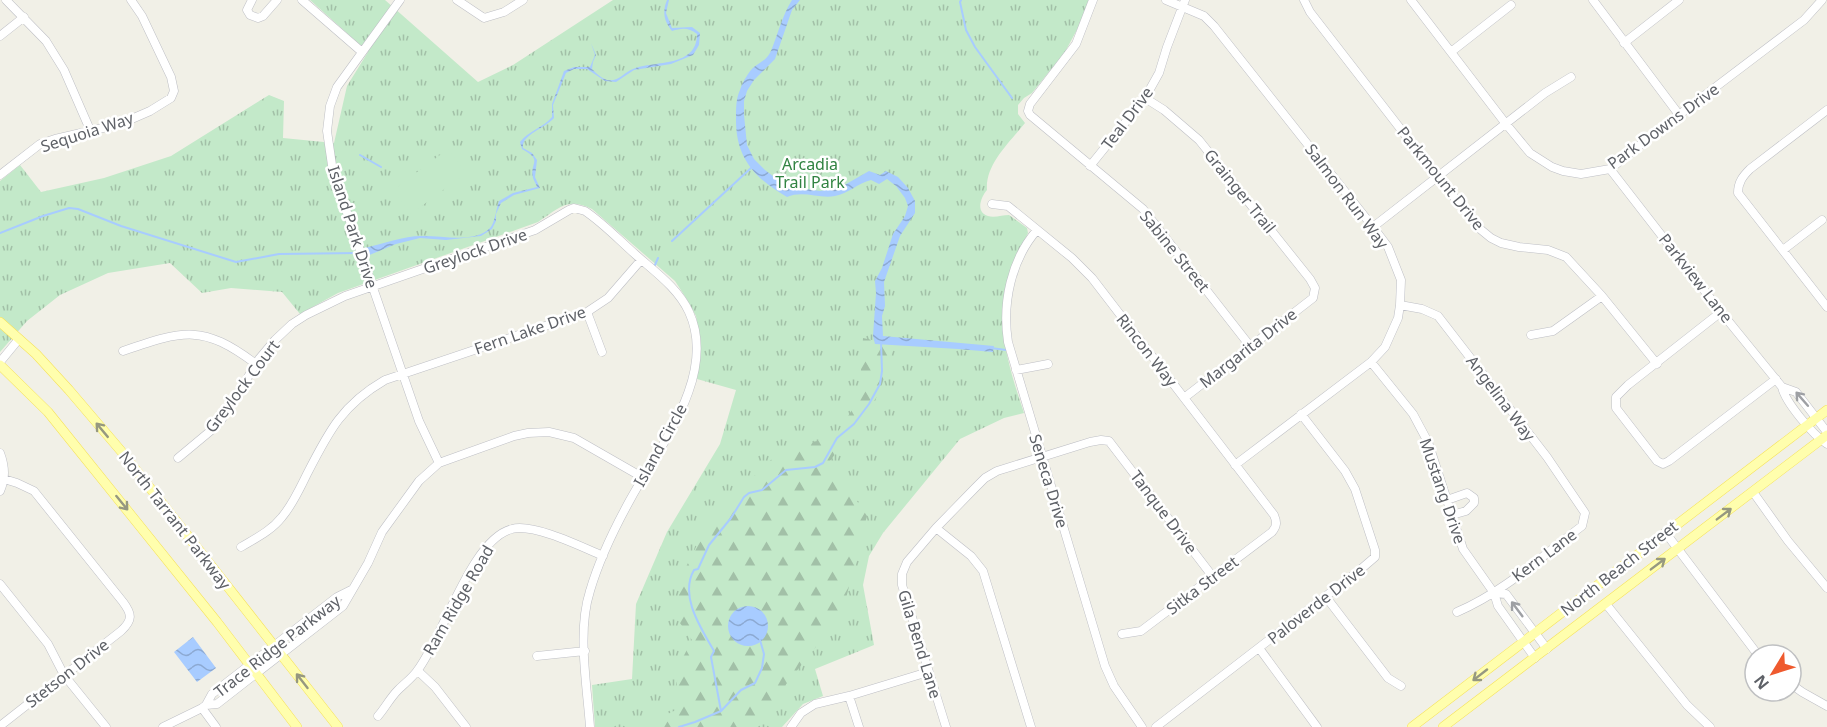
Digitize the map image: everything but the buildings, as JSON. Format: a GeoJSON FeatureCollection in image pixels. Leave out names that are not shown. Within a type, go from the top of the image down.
{"type":"FeatureCollection","features":[{"type":"Feature","properties":{"kind":"main road","name":"North Tarrant Parkway"},"geometry":{"type":"LineString","coordinates":[[0,322],[69,390],[121,451],[338,727]]}},
{"type":"Feature","properties":{"kind":"main road","name":"North Tarrant Parkway"},"geometry":{"type":"LineString","coordinates":[[0,364],[48,412],[297,727]]}},
{"type":"Feature","properties":{"kind":"main road","name":"North Beach Street"},"geometry":{"type":"LineString","coordinates":[[1412,727],[1827,410]]}},
{"type":"Feature","properties":{"kind":"main road","name":"North Beach Street"},"geometry":{"type":"LineString","coordinates":[[1443,727],[1825,438]]}},
{"type":"Feature","properties":{"kind":"street"},"geometry":{"type":"LineString","coordinates":[[6,0],[46,41],[64,70],[91,132]]}},
{"type":"Feature","properties":{"kind":"street","name":"Sequoia Way"},"geometry":{"type":"LineString","coordinates":[[0,174],[40,144],[120,124],[150,111],[171,98],[174,91],[171,76],[142,16],[131,0]]}},
{"type":"Feature","properties":{"kind":"street"},"geometry":{"type":"LineString","coordinates":[[252,0],[247,10],[250,15],[258,18],[277,0]]}},
{"type":"Feature","properties":{"kind":"street"},"geometry":{"type":"LineString","coordinates":[[302,0],[362,52]]}},
{"type":"Feature","properties":{"kind":"street","name":"Island Park Drive"},"geometry":{"type":"LineString","coordinates":[[400,0],[337,87],[330,106],[327,131],[333,171],[353,231],[419,421],[439,463]]}},
{"type":"Feature","properties":{"kind":"street"},"geometry":{"type":"LineString","coordinates":[[457,0],[484,18],[504,12],[523,0]]}},
{"type":"Feature","properties":{"kind":"street","name":"Sabine Street"},"geometry":{"type":"LineString","coordinates":[[1093,0],[1076,44],[1030,104],[1028,111],[1041,126],[1143,209],[1250,346]]}},
{"type":"Feature","properties":{"kind":"street","name":"Salmon Run Way"},"geometry":{"type":"LineString","coordinates":[[1166,0],[1184,3],[1204,16],[1214,26],[1388,247],[1401,280],[1398,318],[1385,347],[1371,362],[1235,465]]}},
{"type":"Feature","properties":{"kind":"street","name":"Parkmount Drive"},"geometry":{"type":"LineString","coordinates":[[1304,0],[1310,12],[1480,229],[1501,243],[1519,248],[1548,250],[1566,257],[1602,296],[1657,364]]}},
{"type":"Feature","properties":{"kind":"street","name":"Park Downs Drive"},"geometry":{"type":"LineString","coordinates":[[1411,0],[1530,153],[1551,167],[1581,174],[1610,169],[1804,20],[1822,0]]}},
{"type":"Feature","properties":{"kind":"street"},"geometry":{"type":"LineString","coordinates":[[1593,0],[1680,116]]}},
{"type":"Feature","properties":{"kind":"street"},"geometry":{"type":"LineString","coordinates":[[1624,43],[1679,0]]}},
{"type":"Feature","properties":{"kind":"street","name":"Teal Drive"},"geometry":{"type":"LineString","coordinates":[[1090,166],[1145,98],[1159,74],[1184,3]]}},
{"type":"Feature","properties":{"kind":"street"},"geometry":{"type":"LineString","coordinates":[[1452,52],[1511,5]]}},
{"type":"Feature","properties":{"kind":"street"},"geometry":{"type":"LineString","coordinates":[[0,36],[24,17]]}},
{"type":"Feature","properties":{"kind":"street"},"geometry":{"type":"LineString","coordinates":[[1373,227],[1545,93],[1571,77]]}},
{"type":"Feature","properties":{"kind":"street","name":"Grainger Trail"},"geometry":{"type":"LineString","coordinates":[[1145,98],[1164,110],[1199,140],[1310,279],[1315,288],[1313,298]]}},
{"type":"Feature","properties":{"kind":"street"},"geometry":{"type":"LineString","coordinates":[[1827,110],[1750,169],[1739,183],[1738,193],[1827,307]]}},
{"type":"Feature","properties":{"kind":"street","name":"Parkview Lane"},"geometry":{"type":"LineString","coordinates":[[1610,169],[1776,379],[1782,387],[1783,394],[1807,425],[1825,438]]}},
{"type":"Feature","properties":{"kind":"street","name":"Rincon Way"},"geometry":{"type":"LineString","coordinates":[[992,204],[1008,206],[1072,258],[1092,278],[1274,515],[1276,524]]}},
{"type":"Feature","properties":{"kind":"street","name":"Island Circle"},"geometry":{"type":"LineString","coordinates":[[574,208],[590,214],[675,291],[688,311],[695,334],[696,356],[690,387],[682,408],[620,517],[587,599],[584,622],[590,727]]}},
{"type":"Feature","properties":{"kind":"street","name":"Greylock Drive"},"geometry":{"type":"LineString","coordinates":[[372,287],[535,230],[563,212],[574,208]]}},
{"type":"Feature","properties":{"kind":"street"},"geometry":{"type":"LineString","coordinates":[[1783,250],[1822,220]]}},
{"type":"Feature","properties":{"kind":"street","name":"Seneca Drive"},"geometry":{"type":"LineString","coordinates":[[1037,230],[1023,251],[1013,273],[1006,301],[1006,331],[1041,457],[1105,666],[1114,686],[1142,727]]}},
{"type":"Feature","properties":{"kind":"street","name":"Fern Lake Drive"},"geometry":{"type":"LineString","coordinates":[[241,547],[267,532],[282,517],[331,428],[355,400],[385,380],[587,312],[608,298],[641,260]]}},
{"type":"Feature","properties":{"kind":"street","name":"Greylock Court"},"geometry":{"type":"LineString","coordinates":[[178,458],[205,437],[218,423],[256,364],[275,340],[292,324],[345,296],[372,287]]}},
{"type":"Feature","properties":{"kind":"street"},"geometry":{"type":"LineString","coordinates":[[1531,335],[1553,331],[1602,296]]}},
{"type":"Feature","properties":{"kind":"street","name":"Margarita Drive"},"geometry":{"type":"LineString","coordinates":[[1184,398],[1313,298]]}},
{"type":"Feature","properties":{"kind":"street","name":"Angelina Way"},"geometry":{"type":"LineString","coordinates":[[1400,305],[1422,309],[1438,316],[1547,457],[1585,513]]}},
{"type":"Feature","properties":{"kind":"street"},"geometry":{"type":"LineString","coordinates":[[587,312],[602,351]]}},
{"type":"Feature","properties":{"kind":"street"},"geometry":{"type":"LineString","coordinates":[[1721,312],[1616,397],[1616,408],[1657,461],[1664,464],[1776,379]]}},
{"type":"Feature","properties":{"kind":"street"},"geometry":{"type":"LineString","coordinates":[[123,351],[186,334],[207,336],[222,341],[256,364]]}},
{"type":"Feature","properties":{"kind":"street"},"geometry":{"type":"LineString","coordinates":[[0,364],[19,339]]}},
{"type":"Feature","properties":{"kind":"street","name":"Mustang Drive"},"geometry":{"type":"LineString","coordinates":[[1371,362],[1413,414],[1428,442],[1463,549],[1494,593],[1497,606],[1535,658]]}},
{"type":"Feature","properties":{"kind":"street"},"geometry":{"type":"LineString","coordinates":[[1016,369],[1048,364]]}},
{"type":"Feature","properties":{"kind":"street","name":"Parkview Lane"},"geometry":{"type":"LineString","coordinates":[[1782,387],[1796,392],[1816,418],[1825,438]]}},
{"type":"Feature","properties":{"kind":"street","name":"Paloverde Drive"},"geometry":{"type":"LineString","coordinates":[[1156,727],[1373,560],[1375,550],[1355,489],[1345,471],[1302,414]]}},
{"type":"Feature","properties":{"kind":"street","name":"Trace Ridge Parkway"},"geometry":{"type":"LineString","coordinates":[[163,727],[204,706],[217,704],[343,606],[388,524],[419,481],[439,463],[514,436],[549,432],[574,438],[642,477]]}},
{"type":"Feature","properties":{"kind":"street","name":"Gila Bend Lane"},"geometry":{"type":"LineString","coordinates":[[946,727],[902,585],[902,574],[907,562],[936,528],[985,478],[997,471],[1101,440],[1109,441],[1115,447]]}},
{"type":"Feature","properties":{"kind":"street","name":"Tanque Drive"},"geometry":{"type":"LineString","coordinates":[[1115,447],[1213,577]]}},
{"type":"Feature","properties":{"kind":"street"},"geometry":{"type":"LineString","coordinates":[[0,453],[4,467],[4,479],[0,491]]}},
{"type":"Feature","properties":{"kind":"street","name":"Stetson Drive"},"geometry":{"type":"LineString","coordinates":[[1,723],[121,631],[128,625],[131,617],[130,611],[34,491],[4,479]]}},
{"type":"Feature","properties":{"kind":"street"},"geometry":{"type":"LineString","coordinates":[[1753,492],[1788,542],[1827,588]]}},
{"type":"Feature","properties":{"kind":"street"},"geometry":{"type":"LineString","coordinates":[[1448,500],[1467,493],[1474,498],[1474,503],[1466,511],[1452,515]]}},
{"type":"Feature","properties":{"kind":"street","name":"Kern Lane"},"geometry":{"type":"LineString","coordinates":[[1457,612],[1494,593],[1582,526],[1585,513]]}},
{"type":"Feature","properties":{"kind":"street","name":"Sitka Street"},"geometry":{"type":"LineString","coordinates":[[1122,634],[1141,631],[1272,532],[1276,524]]}},
{"type":"Feature","properties":{"kind":"street","name":"Ram Ridge Road"},"geometry":{"type":"LineString","coordinates":[[378,716],[396,692],[418,671],[477,560],[496,536],[511,529],[526,528],[557,537],[603,556]]}},
{"type":"Feature","properties":{"kind":"street"},"geometry":{"type":"LineString","coordinates":[[936,528],[971,556],[983,572],[1032,727]]}},
{"type":"Feature","properties":{"kind":"street"},"geometry":{"type":"LineString","coordinates":[[1665,532],[1749,643]]}},
{"type":"Feature","properties":{"kind":"street"},"geometry":{"type":"LineString","coordinates":[[0,584],[48,644],[64,675],[106,727]]}},
{"type":"Feature","properties":{"kind":"street","name":"Trace Ridge Parkway"},"geometry":{"type":"LineString","coordinates":[[204,706],[212,694],[337,597],[351,590]]}},
{"type":"Feature","properties":{"kind":"street","name":"Mustang Drive"},"geometry":{"type":"LineString","coordinates":[[1494,593],[1506,594],[1547,649]]}},
{"type":"Feature","properties":{"kind":"street"},"geometry":{"type":"LineString","coordinates":[[1326,597],[1388,678],[1401,686]]}},
{"type":"Feature","properties":{"kind":"street"},"geometry":{"type":"LineString","coordinates":[[1606,604],[1687,705],[1710,727]]}},
{"type":"Feature","properties":{"kind":"street"},"geometry":{"type":"LineString","coordinates":[[1259,648],[1317,727]]}},
{"type":"Feature","properties":{"kind":"street"},"geometry":{"type":"LineString","coordinates":[[537,657],[585,651]]}},
{"type":"Feature","properties":{"kind":"street"},"geometry":{"type":"LineString","coordinates":[[418,671],[435,687],[466,727]]}},
{"type":"Feature","properties":{"kind":"street"},"geometry":{"type":"LineString","coordinates":[[791,727],[801,713],[815,704],[928,672]]}},
{"type":"Feature","properties":{"kind":"street"},"geometry":{"type":"LineString","coordinates":[[1803,693],[1827,706]]}},
{"type":"Feature","properties":{"kind":"street"},"geometry":{"type":"LineString","coordinates":[[849,696],[858,727]]}},
{"type":"Feature","properties":{"kind":"street"},"geometry":{"type":"LineString","coordinates":[[204,706],[216,727]]}},
{"type":"Feature","properties":{"kind":"green space","name":"Arcadia Trail Park"},"geometry":{"type":"Polygon","coordinates":[[[310,0],[385,0],[478,82],[513,65],[613,0],[1089,0],[1080,24],[1065,52],[1032,93],[1018,105],[1018,114],[1025,123],[994,162],[987,180],[987,190],[980,204],[984,214],[993,217],[1009,215],[1027,228],[1028,233],[1006,285],[1003,304],[1004,340],[1024,413],[1004,418],[960,439],[883,533],[869,556],[863,585],[874,645],[815,669],[823,696],[803,704],[782,727],[595,727],[592,685],[632,679],[636,604],[667,532],[720,444],[736,390],[697,379],[701,347],[696,316],[686,298],[675,281],[592,209],[569,204],[538,222],[338,293],[300,314],[282,292],[231,288],[202,293],[170,263],[108,273],[60,295],[27,321],[0,352],[0,181],[20,165],[41,192],[104,178],[171,156],[269,95],[284,101],[283,138],[334,143],[347,86],[368,52],[310,0]]]}},
{"type":"Feature","properties":{"kind":"green space"},"geometry":{"type":"Polygon","coordinates":[[[448,149],[466,173],[411,214],[393,190],[448,149]]]}},
{"type":"Feature","properties":{"kind":"green space"},"geometry":{"type":"Polygon","coordinates":[[[863,338],[894,345],[879,394],[830,461],[867,516],[842,614],[752,727],[646,727],[645,725],[680,708],[675,699],[679,665],[692,640],[675,616],[682,575],[710,519],[784,447],[834,438],[859,399],[863,338]]]}},
{"type":"Feature","properties":{"kind":"water"},"geometry":{"type":"Polygon","coordinates":[[[667,0],[669,0],[666,13],[672,28],[692,27],[700,33],[699,45],[693,55],[671,64],[634,70],[616,82],[605,81],[587,69],[574,69],[566,73],[553,105],[554,118],[523,143],[523,148],[532,153],[537,160],[535,177],[540,188],[514,195],[501,203],[492,229],[481,236],[446,240],[420,238],[396,244],[367,256],[365,248],[400,239],[415,236],[457,238],[475,236],[490,228],[499,201],[513,193],[537,187],[532,173],[534,159],[522,149],[520,142],[552,117],[552,104],[564,71],[574,67],[590,67],[595,55],[591,43],[596,55],[592,69],[607,80],[615,80],[630,70],[642,66],[683,58],[690,53],[695,45],[697,34],[685,29],[672,31],[665,16],[667,0]]]}},
{"type":"Feature","properties":{"kind":"water"},"geometry":{"type":"Polygon","coordinates":[[[792,0],[800,0],[792,10],[775,59],[754,80],[744,101],[747,145],[754,159],[786,186],[820,191],[841,187],[869,171],[880,175],[886,171],[898,177],[908,188],[915,201],[915,213],[900,236],[884,282],[883,336],[994,346],[993,352],[875,344],[873,336],[875,281],[882,268],[893,234],[905,216],[908,206],[896,186],[887,179],[879,184],[871,180],[835,196],[799,194],[787,197],[756,174],[743,155],[737,131],[736,107],[739,93],[750,71],[769,54],[792,0]]]}},
{"type":"Feature","properties":{"kind":"water"},"geometry":{"type":"Polygon","coordinates":[[[748,606],[762,612],[768,626],[762,640],[748,646],[734,640],[728,626],[734,612],[748,606]]]}},
{"type":"Feature","properties":{"kind":"water"},"geometry":{"type":"Polygon","coordinates":[[[193,637],[216,668],[197,682],[174,652],[193,637]]]}},
{"type":"Feature","properties":{"kind":"waterway"},"geometry":{"type":"LineString","coordinates":[[961,0],[966,30],[975,47],[1012,98]]}},
{"type":"Feature","properties":{"kind":"waterway"},"geometry":{"type":"LineString","coordinates":[[360,155],[381,167]]}},
{"type":"Feature","properties":{"kind":"waterway"},"geometry":{"type":"LineString","coordinates":[[672,241],[751,168]]}},
{"type":"Feature","properties":{"kind":"waterway"},"geometry":{"type":"LineString","coordinates":[[0,233],[69,208],[78,209],[121,226],[236,262],[279,254],[358,253]]}},
{"type":"Feature","properties":{"kind":"waterway"},"geometry":{"type":"LineString","coordinates":[[655,265],[658,258]]}},
{"type":"Feature","properties":{"kind":"waterway"},"geometry":{"type":"LineString","coordinates":[[721,711],[711,657],[714,651],[698,622],[690,601],[690,580],[694,570],[698,569],[709,545],[731,518],[744,497],[749,493],[762,490],[786,470],[815,467],[823,463],[837,438],[854,424],[880,384],[881,342]]}},
{"type":"Feature","properties":{"kind":"waterway"},"geometry":{"type":"LineString","coordinates":[[991,348],[1006,350]]}},
{"type":"Feature","properties":{"kind":"waterway"},"geometry":{"type":"LineString","coordinates":[[679,727],[721,711],[741,690],[755,683],[762,668],[764,654],[760,640]]}}]}
